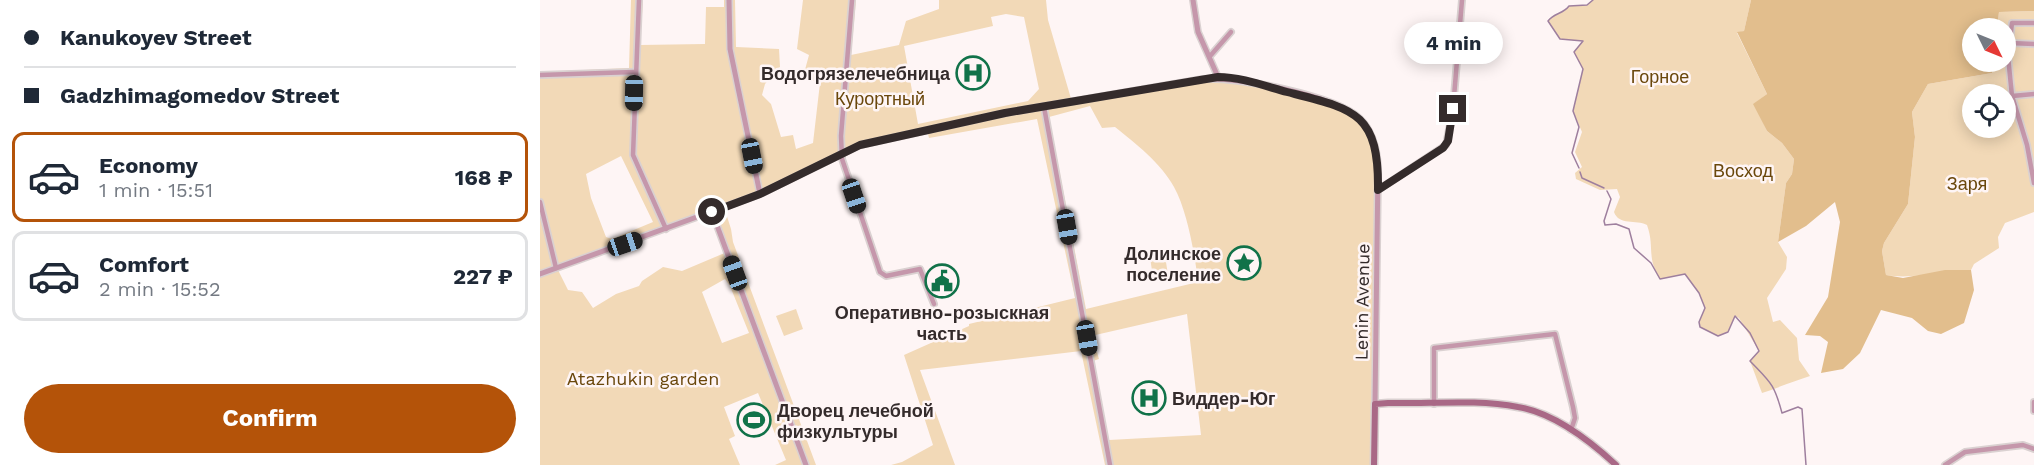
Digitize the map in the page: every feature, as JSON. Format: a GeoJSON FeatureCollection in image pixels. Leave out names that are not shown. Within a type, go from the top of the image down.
{"type":"FeatureCollection","features":[{"type":"Feature","properties":{"kind":"main road"},"geometry":{"type":"LineString","coordinates":[[1375,404],[1518,407],[1548,417],[1571,430],[1616,465]]}},
{"type":"Feature","properties":{"kind":"main road","name":"Lenin Avenue"},"geometry":{"type":"LineString","coordinates":[[1374,465],[1375,404]]}},
{"type":"Feature","properties":{"kind":"street"},"geometry":{"type":"LineString","coordinates":[[639,0],[634,72],[633,155],[666,229]]}},
{"type":"Feature","properties":{"kind":"street"},"geometry":{"type":"LineString","coordinates":[[729,0],[730,49],[760,194]]}},
{"type":"Feature","properties":{"kind":"street"},"geometry":{"type":"LineString","coordinates":[[852,0],[841,136],[843,164],[880,272],[886,276],[920,268],[934,304]]}},
{"type":"Feature","properties":{"kind":"street"},"geometry":{"type":"LineString","coordinates":[[540,274],[760,194],[843,151],[929,129],[1218,77],[1211,55],[1198,32],[1193,0]]}},
{"type":"Feature","properties":{"kind":"street"},"geometry":{"type":"LineString","coordinates":[[1378,190],[1446,145],[1453,109],[1462,0]]}},
{"type":"Feature","properties":{"kind":"street"},"geometry":{"type":"LineString","coordinates":[[2016,23],[2034,22]]}},
{"type":"Feature","properties":{"kind":"street"},"geometry":{"type":"LineString","coordinates":[[1211,55],[1231,32]]}},
{"type":"Feature","properties":{"kind":"street"},"geometry":{"type":"LineString","coordinates":[[2016,43],[2034,44]]}},
{"type":"Feature","properties":{"kind":"street"},"geometry":{"type":"LineString","coordinates":[[540,75],[634,72]]}},
{"type":"Feature","properties":{"kind":"street","name":"Lenin Avenue"},"geometry":{"type":"LineString","coordinates":[[1218,77],[1243,80],[1330,102],[1356,116],[1373,140],[1378,156],[1375,404]]}},
{"type":"Feature","properties":{"kind":"street"},"geometry":{"type":"LineString","coordinates":[[2016,96],[2034,94]]}},
{"type":"Feature","properties":{"kind":"street"},"geometry":{"type":"LineString","coordinates":[[1044,107],[1110,465]]}},
{"type":"Feature","properties":{"kind":"street"},"geometry":{"type":"LineString","coordinates":[[2016,118],[2027,145],[2034,183]]}},
{"type":"Feature","properties":{"kind":"street"},"geometry":{"type":"LineString","coordinates":[[540,202],[556,268]]}},
{"type":"Feature","properties":{"kind":"street"},"geometry":{"type":"LineString","coordinates":[[712,212],[806,465]]}},
{"type":"Feature","properties":{"kind":"street"},"geometry":{"type":"LineString","coordinates":[[1434,404],[1434,348],[1555,334],[1575,418],[1571,430]]}},
{"type":"Feature","properties":{"kind":"street"},"geometry":{"type":"LineString","coordinates":[[2034,402],[2034,411]]}},
{"type":"Feature","properties":{"kind":"street"},"geometry":{"type":"LineString","coordinates":[[1945,465],[1965,452],[2023,446],[2034,449]]}},
{"type":"Feature","properties":{"kind":"green space"},"geometry":{"type":"Polygon","coordinates":[[[631,0],[643,0],[640,45],[705,44],[706,7],[724,7],[724,0],[735,0],[736,47],[779,49],[780,67],[765,84],[762,95],[771,104],[781,137],[793,135],[796,149],[813,143],[820,83],[803,77],[809,55],[797,49],[803,0],[856,0],[851,55],[899,45],[906,21],[939,9],[939,0],[1046,0],[1048,20],[1072,102],[1218,77],[1330,102],[1363,122],[1376,146],[1374,465],[1105,465],[1081,351],[920,370],[955,465],[891,465],[902,462],[933,445],[904,355],[969,326],[969,324],[1075,298],[1037,119],[929,138],[927,130],[860,145],[724,207],[733,242],[816,465],[775,465],[786,460],[758,393],[724,407],[735,436],[729,439],[740,465],[540,465],[540,72],[629,68],[631,0]],[[1006,14],[991,17],[993,26],[904,46],[918,124],[1028,101],[1039,89],[1024,17],[1006,14]],[[1090,106],[1049,117],[1086,309],[1198,282],[1187,220],[1169,178],[1155,162],[1115,127],[1102,128],[1090,106]],[[621,156],[586,174],[591,198],[606,237],[612,239],[653,222],[621,156]],[[712,212],[557,268],[568,290],[582,292],[593,308],[616,294],[639,286],[642,281],[663,267],[682,271],[727,252],[712,212]],[[725,279],[702,292],[722,343],[749,333],[725,279]],[[1187,314],[1091,336],[1092,351],[1097,352],[1099,359],[1093,361],[1109,440],[1201,435],[1187,314]]]}},
{"type":"Feature","properties":{"kind":"green space","name":"Горное"},"geometry":{"type":"Polygon","coordinates":[[[1593,0],[1751,0],[1744,31],[1737,33],[1767,94],[1754,104],[1767,131],[1782,143],[1794,159],[1792,174],[1786,183],[1778,242],[1787,257],[1786,269],[1767,298],[1773,322],[1780,320],[1797,338],[1799,360],[1810,376],[1762,393],[1750,361],[1759,351],[1739,318],[1735,316],[1728,332],[1718,336],[1700,327],[1699,322],[1705,308],[1699,293],[1685,274],[1660,279],[1653,264],[1647,225],[1624,221],[1614,212],[1620,197],[1617,189],[1600,190],[1576,179],[1575,173],[1582,167],[1575,152],[1582,132],[1573,111],[1583,69],[1574,52],[1583,41],[1560,39],[1548,21],[1569,6],[1587,5],[1593,0]]]}},
{"type":"Feature","properties":{"kind":"green space","name":"Заря"},"geometry":{"type":"Polygon","coordinates":[[[2034,11],[2034,212],[2005,223],[1998,237],[1999,248],[1974,264],[1971,270],[1918,276],[1886,275],[1882,251],[1884,243],[1908,204],[1915,137],[1912,112],[1928,84],[1992,72],[2016,72],[2016,18],[1998,18],[1999,12],[2034,11]]]}},
{"type":"Feature","properties":{"kind":"green space"},"geometry":{"type":"Polygon","coordinates":[[[1164,249],[1168,275],[1153,277],[1149,251],[1164,249]]]}},
{"type":"Feature","properties":{"kind":"green space"},"geometry":{"type":"Polygon","coordinates":[[[796,309],[803,329],[784,336],[776,316],[796,309]]]}},
{"type":"Feature","properties":{"kind":"shaded area"},"geometry":{"type":"Polygon","coordinates":[[[1751,0],[2034,0],[2034,11],[1999,12],[1998,18],[1962,18],[1962,72],[1992,73],[1928,84],[1912,112],[1915,137],[1908,204],[1884,243],[1882,251],[1886,275],[1903,278],[1945,270],[1971,270],[1974,290],[1964,323],[1941,334],[1928,331],[1912,318],[1881,310],[1860,353],[1843,369],[1821,373],[1828,342],[1820,336],[1805,335],[1828,297],[1840,222],[1835,202],[1806,226],[1778,242],[1786,183],[1792,174],[1794,159],[1782,143],[1767,131],[1753,104],[1767,94],[1737,32],[1744,31],[1751,0]]]}},
{"type":"Feature","properties":{"kind":"waterway"},"geometry":{"type":"LineString","coordinates":[[1579,168],[1572,153],[1579,127],[1573,111],[1583,69],[1574,52],[1583,41],[1560,39],[1548,21],[1569,6],[1587,5],[1593,0]]}},
{"type":"Feature","properties":{"kind":"waterway"},"geometry":{"type":"LineString","coordinates":[[1580,172],[1582,178],[1604,188]]}},
{"type":"Feature","properties":{"kind":"waterway"},"geometry":{"type":"LineString","coordinates":[[1607,191],[1611,199],[1604,221],[1605,225],[1616,224],[1629,229],[1634,248],[1651,263],[1660,279],[1685,274],[1699,293],[1705,308],[1699,322],[1700,327],[1718,336],[1728,332],[1735,316],[1750,333],[1759,351],[1750,361],[1770,384],[1782,413],[1798,407],[1802,409],[1806,465]]}},
{"type":"Feature","properties":{"kind":"place","name":"Водогрязелечебница"},"geometry":{"type":"Point","coordinates":[973,73]}},
{"type":"Feature","properties":{"kind":"place","name":"Долинское поселение"},"geometry":{"type":"Point","coordinates":[1244,263]}},
{"type":"Feature","properties":{"kind":"place","name":"Оперативно-розыскная часть"},"geometry":{"type":"Point","coordinates":[942,281]}},
{"type":"Feature","properties":{"kind":"place","name":"Виддер-Юг"},"geometry":{"type":"Point","coordinates":[1149,398]}},
{"type":"Feature","properties":{"kind":"place","name":"Дворец лечебной физкультуры"},"geometry":{"type":"Point","coordinates":[754,420]}},
{"type":"Feature","properties":{"kind":"route"},"geometry":{"type":"LineString","coordinates":[[712,212],[760,194],[852,147],[1005,113],[1218,77],[1243,80],[1330,102],[1349,110],[1363,122],[1376,146],[1378,190],[1446,145],[1453,109]]}},
{"type":"Feature","properties":{"kind":"park label","name":"Курортный"},"geometry":{"type":"Point","coordinates":[880,98]}},
{"type":"Feature","properties":{"kind":"park label","name":"Восход"},"geometry":{"type":"Point","coordinates":[1743,170]}},
{"type":"Feature","properties":{"kind":"park label","name":"Atazhukin garden"},"geometry":{"type":"Point","coordinates":[643,378]}}]}
